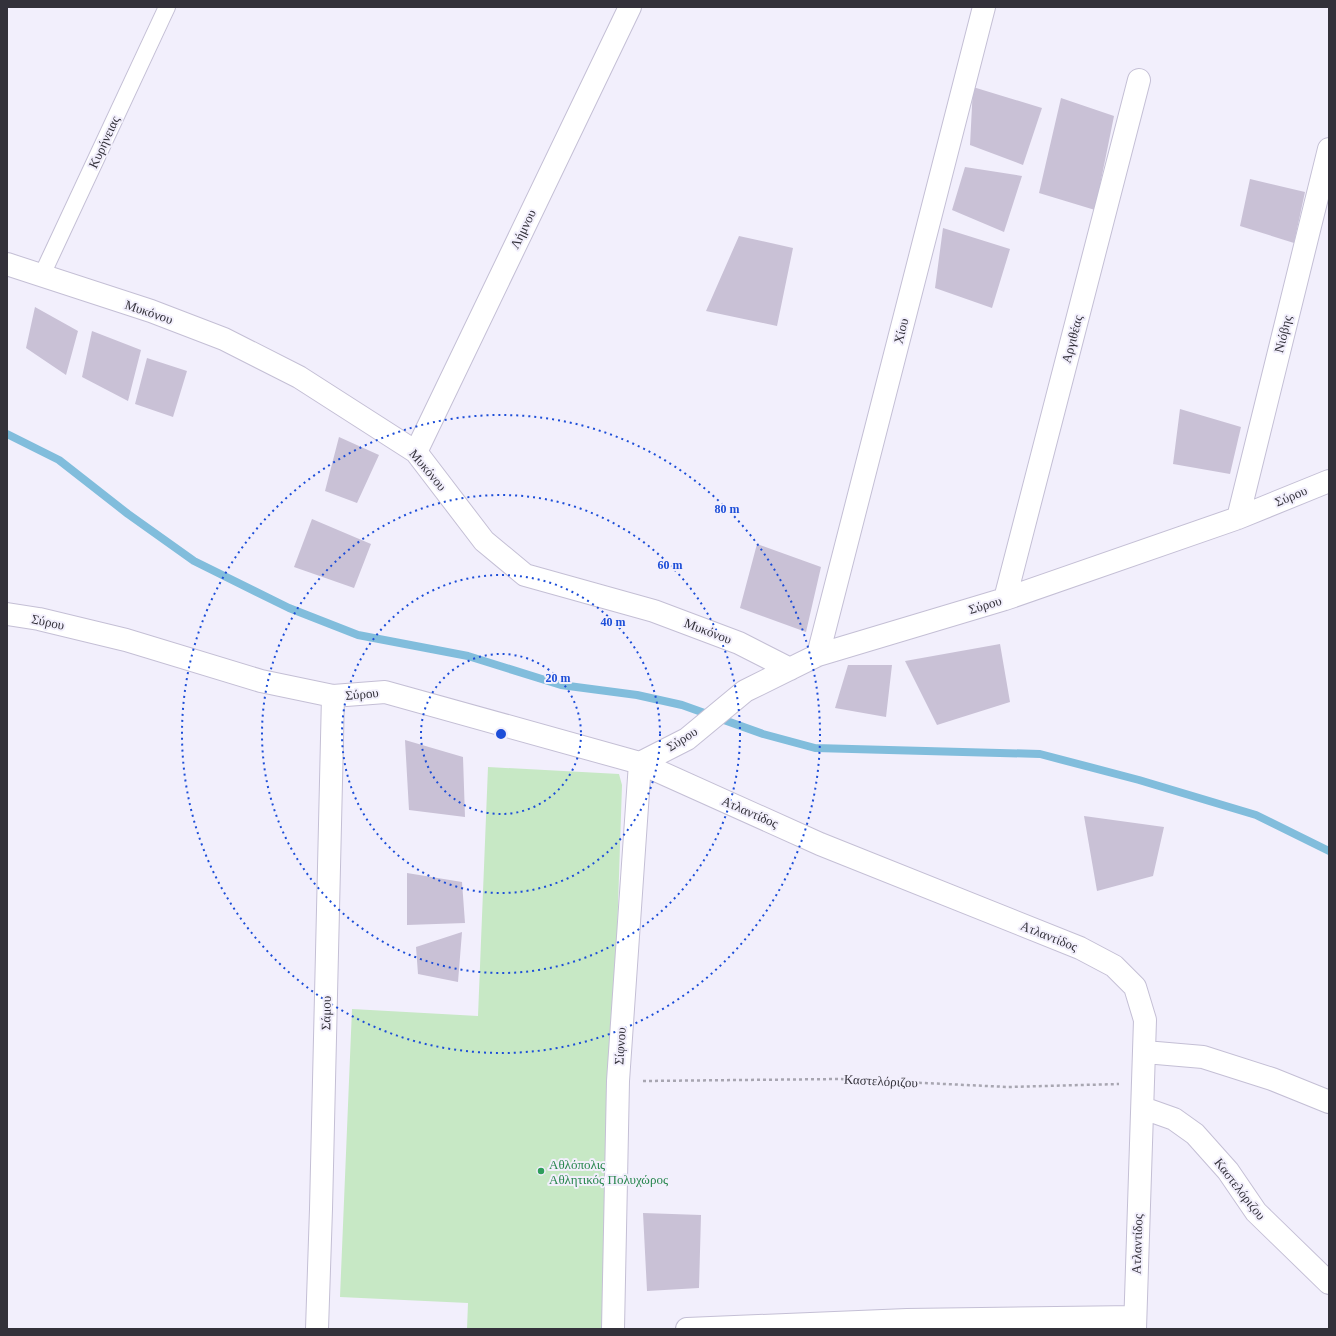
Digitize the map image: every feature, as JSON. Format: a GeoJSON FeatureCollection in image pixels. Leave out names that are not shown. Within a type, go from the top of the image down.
{"type":"FeatureCollection","features":[{"type":"Feature","properties":{"kind":"street","name":"Λήμνου"},"geometry":{"type":"LineString","coordinates":[[416,452],[630,7]]}},
{"type":"Feature","properties":{"kind":"street","name":"Χίου"},"geometry":{"type":"LineString","coordinates":[[818,655],[984,7]]}},
{"type":"Feature","properties":{"kind":"street","name":"Αργιθέας"},"geometry":{"type":"LineString","coordinates":[[1005,599],[1139,80]]}},
{"type":"Feature","properties":{"kind":"street","name":"Νιόβης"},"geometry":{"type":"LineString","coordinates":[[1238,518],[1329,149]]}},
{"type":"Feature","properties":{"kind":"street","name":"Μυκόνου"},"geometry":{"type":"LineString","coordinates":[[7,264],[41,277],[150,311],[224,339],[299,377],[416,452],[484,541],[525,575],[654,611],[739,643],[790,669]]}},
{"type":"Feature","properties":{"kind":"street","name":"Σύρου"},"geometry":{"type":"LineString","coordinates":[[7,614],[39,619],[126,640],[261,681],[333,696],[385,692],[640,763],[687,739],[745,691],[818,655],[1005,599],[1238,518],[1329,481]]}},
{"type":"Feature","properties":{"kind":"street","name":"Σάμου"},"geometry":{"type":"LineString","coordinates":[[317,1329],[333,696]]}},
{"type":"Feature","properties":{"kind":"street","name":"Ατλαντίδος"},"geometry":{"type":"LineString","coordinates":[[640,763],[820,844],[1080,948],[1114,966],[1135,987],[1145,1020],[1135,1323]]}},
{"type":"Feature","properties":{"kind":"street","name":"Σίφνου"},"geometry":{"type":"LineString","coordinates":[[613,1329],[618,1081],[640,763]]}},
{"type":"Feature","properties":{"kind":"street"},"geometry":{"type":"LineString","coordinates":[[1145,1052],[1203,1056],[1272,1079],[1329,1102]]}},
{"type":"Feature","properties":{"kind":"street","name":"Καστελόριζου"},"geometry":{"type":"LineString","coordinates":[[1143,1108],[1174,1119],[1195,1134],[1228,1171],[1256,1212],[1329,1283]]}},
{"type":"Feature","properties":{"kind":"street"},"geometry":{"type":"LineString","coordinates":[[687,1329],[907,1320],[1135,1323]]}},
{"type":"Feature","properties":{"kind":"lane","name":"Κυρήνειας"},"geometry":{"type":"LineString","coordinates":[[41,277],[168,7]]}},
{"type":"Feature","properties":{"kind":"path","name":"Καστελόριζου"},"geometry":{"type":"LineString","coordinates":[[618,1081],[840,1079],[1008,1087],[1144,1083]]}},
{"type":"Feature","properties":{"kind":"green space","name":"Αθλόπολις Αθλητικός Πολυχώρος"},"geometry":{"type":"Polygon","coordinates":[[[488,767],[619,774],[622,785],[604,1329],[467,1329],[468,1303],[340,1297],[352,1009],[478,1016],[488,767]]]}},
{"type":"Feature","properties":{"kind":"building"},"geometry":{"type":"Polygon","coordinates":[[[973,87],[1042,108],[1023,165],[970,145],[973,87]]]}},
{"type":"Feature","properties":{"kind":"building"},"geometry":{"type":"Polygon","coordinates":[[[1061,98],[1114,116],[1095,210],[1039,193],[1061,98]]]}},
{"type":"Feature","properties":{"kind":"building"},"geometry":{"type":"Polygon","coordinates":[[[965,167],[1022,176],[1004,232],[952,210],[965,167]]]}},
{"type":"Feature","properties":{"kind":"building"},"geometry":{"type":"Polygon","coordinates":[[[1250,179],[1305,192],[1294,243],[1240,226],[1250,179]]]}},
{"type":"Feature","properties":{"kind":"building"},"geometry":{"type":"Polygon","coordinates":[[[943,228],[1010,249],[992,308],[935,288],[943,228]]]}},
{"type":"Feature","properties":{"kind":"building"},"geometry":{"type":"Polygon","coordinates":[[[739,236],[793,248],[777,326],[706,311],[739,236]]]}},
{"type":"Feature","properties":{"kind":"building"},"geometry":{"type":"Polygon","coordinates":[[[35,307],[78,331],[66,375],[26,348],[35,307]]]}},
{"type":"Feature","properties":{"kind":"building"},"geometry":{"type":"Polygon","coordinates":[[[92,331],[141,350],[128,401],[82,377],[92,331]]]}},
{"type":"Feature","properties":{"kind":"building"},"geometry":{"type":"Polygon","coordinates":[[[147,358],[187,371],[173,417],[135,404],[147,358]]]}},
{"type":"Feature","properties":{"kind":"building"},"geometry":{"type":"Polygon","coordinates":[[[1180,409],[1241,427],[1230,474],[1173,464],[1180,409]]]}},
{"type":"Feature","properties":{"kind":"building"},"geometry":{"type":"Polygon","coordinates":[[[339,437],[379,455],[357,503],[325,491],[339,437]]]}},
{"type":"Feature","properties":{"kind":"building"},"geometry":{"type":"Polygon","coordinates":[[[312,519],[371,544],[354,588],[294,567],[312,519]]]}},
{"type":"Feature","properties":{"kind":"building"},"geometry":{"type":"Polygon","coordinates":[[[757,544],[821,567],[806,632],[740,608],[757,544]]]}},
{"type":"Feature","properties":{"kind":"building"},"geometry":{"type":"Polygon","coordinates":[[[1000,644],[1010,702],[937,725],[905,661],[1000,644]]]}},
{"type":"Feature","properties":{"kind":"building"},"geometry":{"type":"Polygon","coordinates":[[[848,665],[892,665],[886,717],[835,708],[848,665]]]}},
{"type":"Feature","properties":{"kind":"building"},"geometry":{"type":"Polygon","coordinates":[[[405,740],[463,757],[465,817],[409,810],[405,740]]]}},
{"type":"Feature","properties":{"kind":"building"},"geometry":{"type":"Polygon","coordinates":[[[1084,816],[1164,827],[1153,876],[1097,891],[1084,816]]]}},
{"type":"Feature","properties":{"kind":"building"},"geometry":{"type":"Polygon","coordinates":[[[407,873],[462,882],[465,923],[407,925],[407,873]]]}},
{"type":"Feature","properties":{"kind":"building"},"geometry":{"type":"Polygon","coordinates":[[[462,932],[458,982],[418,974],[416,947],[462,932]]]}},
{"type":"Feature","properties":{"kind":"building"},"geometry":{"type":"Polygon","coordinates":[[[643,1213],[701,1215],[699,1288],[647,1291],[643,1213]]]}},
{"type":"Feature","properties":{"kind":"waterway"},"geometry":{"type":"LineString","coordinates":[[7,434],[59,460],[128,514],[194,561],[289,608],[358,635],[468,656],[561,685],[637,695],[682,705],[763,734],[815,748],[1040,754],[1139,780],[1256,815],[1329,851]]}},
{"type":"Feature","properties":{"kind":"place","name":"Αθλόπολις Αθλητικός Πολυχώρος"},"geometry":{"type":"Point","coordinates":[541,1171]}}]}
